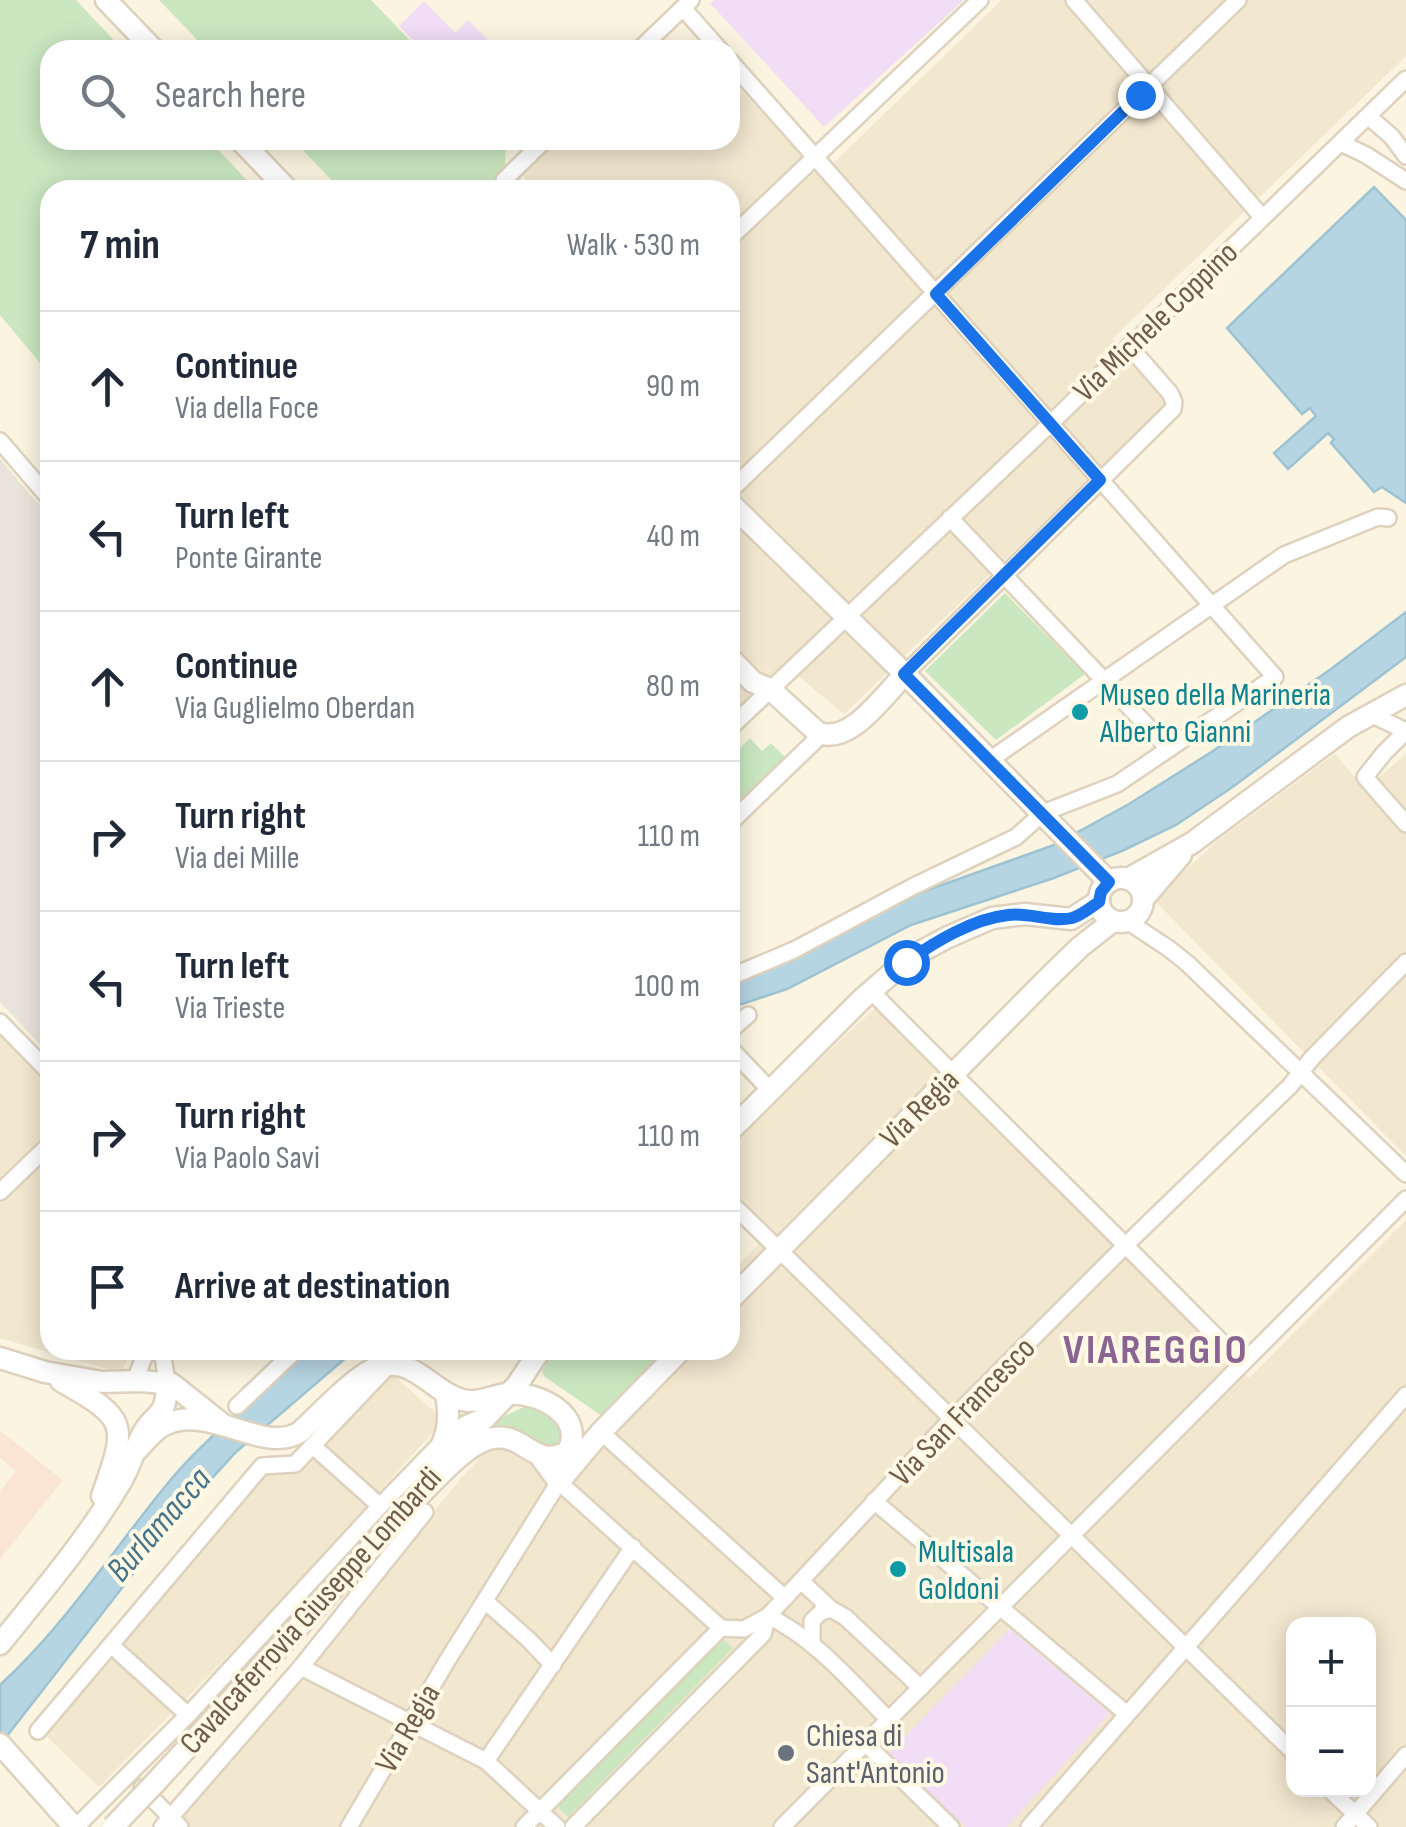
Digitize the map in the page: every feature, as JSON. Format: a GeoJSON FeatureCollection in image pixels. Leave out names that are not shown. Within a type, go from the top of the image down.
{"type":"FeatureCollection","features":[{"type":"Feature","properties":{"kind":"street"},"geometry":{"type":"LineString","coordinates":[[106,0],[144,40]]}},
{"type":"Feature","properties":{"kind":"street"},"geometry":{"type":"LineString","coordinates":[[740,229],[980,0]]}},
{"type":"Feature","properties":{"kind":"street"},"geometry":{"type":"LineString","coordinates":[[1074,0],[1262,217]]}},
{"type":"Feature","properties":{"kind":"street"},"geometry":{"type":"LineString","coordinates":[[740,481],[1238,0]]}},
{"type":"Feature","properties":{"kind":"street"},"geometry":{"type":"LineString","coordinates":[[649,40],[687,4],[713,40]]}},
{"type":"Feature","properties":{"kind":"street"},"geometry":{"type":"LineString","coordinates":[[740,73],[1275,677],[1117,784],[1045,815],[1016,837],[794,950],[740,973]]}},
{"type":"Feature","properties":{"kind":"street","name":"Via Michele Coppino"},"geometry":{"type":"LineString","coordinates":[[740,718],[1051,424],[1406,79]]}},
{"type":"Feature","properties":{"kind":"street"},"geometry":{"type":"LineString","coordinates":[[1368,116],[1406,156]]}},
{"type":"Feature","properties":{"kind":"street"},"geometry":{"type":"LineString","coordinates":[[1341,142],[1406,181]]}},
{"type":"Feature","properties":{"kind":"street"},"geometry":{"type":"LineString","coordinates":[[250,150],[278,180]]}},
{"type":"Feature","properties":{"kind":"street"},"geometry":{"type":"LineString","coordinates":[[513,180],[538,150]]}},
{"type":"Feature","properties":{"kind":"street"},"geometry":{"type":"LineString","coordinates":[[740,813],[821,735],[840,734],[853,728],[1174,405],[1170,393],[1129,346]]}},
{"type":"Feature","properties":{"kind":"street"},"geometry":{"type":"LineString","coordinates":[[0,440],[40,487]]}},
{"type":"Feature","properties":{"kind":"street"},"geometry":{"type":"LineString","coordinates":[[740,513],[1045,815],[1112,877],[1137,884],[1144,898]]}},
{"type":"Feature","properties":{"kind":"street"},"geometry":{"type":"LineString","coordinates":[[990,760],[1284,555],[1378,517],[1388,518]]}},
{"type":"Feature","properties":{"kind":"street"},"geometry":{"type":"LineString","coordinates":[[950,518],[1169,749]]}},
{"type":"Feature","properties":{"kind":"street"},"geometry":{"type":"LineString","coordinates":[[740,669],[752,682],[770,689],[821,735]]}},
{"type":"Feature","properties":{"kind":"street"},"geometry":{"type":"LineString","coordinates":[[1406,695],[1370,714],[1192,842],[1112,877],[1099,902],[1104,914],[1181,958],[1406,1174]]}},
{"type":"Feature","properties":{"kind":"street"},"geometry":{"type":"LineString","coordinates":[[1370,714],[1406,731],[1365,778],[1406,824]]}},
{"type":"Feature","properties":{"kind":"street"},"geometry":{"type":"LineString","coordinates":[[1120,921],[1139,914],[1144,898],[1192,842]]}},
{"type":"Feature","properties":{"kind":"street"},"geometry":{"type":"LineString","coordinates":[[740,1120],[872,991],[922,951],[985,920],[1014,914],[1070,918],[1099,902]]}},
{"type":"Feature","properties":{"kind":"street","name":"Via Regia"},"geometry":{"type":"LineString","coordinates":[[740,1290],[1080,947],[1120,921]]}},
{"type":"Feature","properties":{"kind":"street","name":"Via San Francesco"},"geometry":{"type":"LineString","coordinates":[[572,1827],[764,1634],[768,1616],[952,1419],[1290,1086],[1406,962]]}},
{"type":"Feature","properties":{"kind":"street"},"geometry":{"type":"LineString","coordinates":[[872,991],[1242,1364]]}},
{"type":"Feature","properties":{"kind":"street"},"geometry":{"type":"LineString","coordinates":[[740,1022],[748,1015]]}},
{"type":"Feature","properties":{"kind":"street"},"geometry":{"type":"LineString","coordinates":[[0,1022],[40,1063]]}},
{"type":"Feature","properties":{"kind":"street"},"geometry":{"type":"LineString","coordinates":[[740,1058],[771,1091]]}},
{"type":"Feature","properties":{"kind":"street"},"geometry":{"type":"LineString","coordinates":[[0,1192],[40,1154]]}},
{"type":"Feature","properties":{"kind":"street"},"geometry":{"type":"LineString","coordinates":[[782,1827],[1406,1199]]}},
{"type":"Feature","properties":{"kind":"street"},"geometry":{"type":"LineString","coordinates":[[740,1212],[1286,1745]]}},
{"type":"Feature","properties":{"kind":"street"},"geometry":{"type":"LineString","coordinates":[[0,1358],[45,1372],[110,1383],[167,1382],[221,1423]]}},
{"type":"Feature","properties":{"kind":"street"},"geometry":{"type":"LineString","coordinates":[[134,1382],[142,1360]]}},
{"type":"Feature","properties":{"kind":"street"},"geometry":{"type":"LineString","coordinates":[[0,1644],[88,1530],[121,1482],[143,1434],[165,1407],[164,1360]]}},
{"type":"Feature","properties":{"kind":"street"},"geometry":{"type":"LineString","coordinates":[[237,1406],[285,1360]]}},
{"type":"Feature","properties":{"kind":"street","name":"Cavalcaferrovia Giuseppe Lombardi"},"geometry":{"type":"LineString","coordinates":[[113,1827],[418,1508],[423,1482],[507,1394],[534,1360]]}},
{"type":"Feature","properties":{"kind":"street","name":"Via Regia"},"geometry":{"type":"LineString","coordinates":[[349,1827],[559,1482],[672,1360]]}},
{"type":"Feature","properties":{"kind":"street"},"geometry":{"type":"LineString","coordinates":[[136,1451],[170,1422],[185,1420],[221,1423],[268,1438],[286,1439],[300,1432],[361,1378],[375,1368],[388,1366],[414,1370],[446,1394],[477,1402],[507,1394],[538,1398],[570,1421],[573,1440],[568,1451]]}},
{"type":"Feature","properties":{"kind":"street"},"geometry":{"type":"LineString","coordinates":[[38,1731],[262,1466],[295,1464],[388,1366]]}},
{"type":"Feature","properties":{"kind":"street"},"geometry":{"type":"LineString","coordinates":[[45,1372],[97,1402],[117,1424],[118,1445],[113,1465],[88,1530]]}},
{"type":"Feature","properties":{"kind":"street"},"geometry":{"type":"LineString","coordinates":[[423,1482],[446,1438],[450,1420],[446,1394]]}},
{"type":"Feature","properties":{"kind":"street"},"geometry":{"type":"LineString","coordinates":[[1028,1827],[1406,1395]]}},
{"type":"Feature","properties":{"kind":"street"},"geometry":{"type":"LineString","coordinates":[[0,1744],[75,1827],[188,1716],[446,1438],[485,1416]]}},
{"type":"Feature","properties":{"kind":"street"},"geometry":{"type":"LineString","coordinates":[[602,1432],[785,1598]]}},
{"type":"Feature","properties":{"kind":"street","name":"Via Regia"},"geometry":{"type":"LineString","coordinates":[[540,1456],[552,1458],[602,1432]]}},
{"type":"Feature","properties":{"kind":"street"},"geometry":{"type":"LineString","coordinates":[[129,1774],[171,1824],[301,1667],[418,1508],[463,1454],[487,1440],[510,1438],[540,1456],[559,1482],[721,1628],[744,1630],[768,1616],[812,1644],[890,1720]]}},
{"type":"Feature","properties":{"kind":"street"},"geometry":{"type":"LineString","coordinates":[[313,1446],[380,1506]]}},
{"type":"Feature","properties":{"kind":"street"},"geometry":{"type":"LineString","coordinates":[[874,1502],[1127,1714]]}},
{"type":"Feature","properties":{"kind":"street"},"geometry":{"type":"LineString","coordinates":[[486,1761],[633,1547]]}},
{"type":"Feature","properties":{"kind":"street"},"geometry":{"type":"LineString","coordinates":[[802,1582],[921,1688]]}},
{"type":"Feature","properties":{"kind":"street"},"geometry":{"type":"LineString","coordinates":[[484,1600],[553,1665]]}},
{"type":"Feature","properties":{"kind":"street"},"geometry":{"type":"LineString","coordinates":[[812,1644],[812,1621],[830,1609]]}},
{"type":"Feature","properties":{"kind":"street"},"geometry":{"type":"LineString","coordinates":[[524,1827],[721,1628]]}},
{"type":"Feature","properties":{"kind":"street"},"geometry":{"type":"LineString","coordinates":[[110,1645],[188,1716]]}},
{"type":"Feature","properties":{"kind":"street"},"geometry":{"type":"LineString","coordinates":[[301,1667],[486,1761],[558,1827]]}},
{"type":"Feature","properties":{"kind":"street"},"geometry":{"type":"LineString","coordinates":[[866,1744],[951,1827]]}},
{"type":"Feature","properties":{"kind":"street"},"geometry":{"type":"LineString","coordinates":[[1344,1827],[1406,1755]]}},
{"type":"Feature","properties":{"kind":"street"},"geometry":{"type":"LineString","coordinates":[[1337,1797],[1368,1827]]}},
{"type":"Feature","properties":{"kind":"shaded area"},"geometry":{"type":"Polygon","coordinates":[[[964,0],[824,127],[710,3],[964,0]]]}},
{"type":"Feature","properties":{"kind":"shaded area"},"geometry":{"type":"Polygon","coordinates":[[[1002,0],[1406,0],[1406,56],[1112,339],[1169,402],[844,714],[784,664],[740,706],[740,180],[527,180],[522,175],[548,150],[740,150],[740,89],[820,176],[1002,0]]]}},
{"type":"Feature","properties":{"kind":"shaded area"},"geometry":{"type":"Polygon","coordinates":[[[424,1],[455,33],[468,20],[488,40],[413,40],[399,26],[424,1]]]}},
{"type":"Feature","properties":{"kind":"shaded area"},"geometry":{"type":"Polygon","coordinates":[[[0,459],[40,506],[40,1044],[0,1002],[0,459]]]}},
{"type":"Feature","properties":{"kind":"shaded area"},"geometry":{"type":"Polygon","coordinates":[[[1335,754],[1365,789],[1406,754],[1406,1156],[1153,899],[1221,838],[1335,754]]]}},
{"type":"Feature","properties":{"kind":"shaded area"},"geometry":{"type":"Polygon","coordinates":[[[875,1008],[1249,1378],[1406,1220],[1406,1827],[174,1827],[309,1673],[407,1544],[492,1446],[515,1450],[563,1494],[619,1427],[687,1360],[740,1360],[740,1264],[770,1228],[740,1196],[740,1134],[875,1008]]]}},
{"type":"Feature","properties":{"kind":"shaded area"},"geometry":{"type":"Polygon","coordinates":[[[0,1030],[35,1065],[40,1060],[40,1350],[0,1338],[0,1030]]]}},
{"type":"Feature","properties":{"kind":"shaded area"},"geometry":{"type":"Polygon","coordinates":[[[76,1360],[127,1360],[121,1373],[76,1360]]]}},
{"type":"Feature","properties":{"kind":"shaded area"},"geometry":{"type":"Polygon","coordinates":[[[387,1370],[444,1420],[264,1619],[99,1787],[43,1733],[264,1473],[299,1469],[387,1370]]]}},
{"type":"Feature","properties":{"kind":"shaded area"},"geometry":{"type":"Polygon","coordinates":[[[0,1431],[63,1480],[0,1559],[0,1491],[16,1471],[0,1458],[0,1431]]]}},
{"type":"Feature","properties":{"kind":"shaded area"},"geometry":{"type":"Polygon","coordinates":[[[1010,1629],[1110,1713],[1007,1827],[966,1827],[889,1753],[1010,1629]]]}},
{"type":"Feature","properties":{"kind":"green space"},"geometry":{"type":"Polygon","coordinates":[[[0,0],[76,0],[114,40],[40,40],[40,150],[218,150],[247,180],[40,180],[40,363],[0,315],[0,0]]]}},
{"type":"Feature","properties":{"kind":"green space"},"geometry":{"type":"Polygon","coordinates":[[[159,0],[371,0],[409,40],[197,40],[159,0]]]}},
{"type":"Feature","properties":{"kind":"green space"},"geometry":{"type":"Polygon","coordinates":[[[303,150],[506,150],[505,163],[521,180],[331,180],[303,150]]]}},
{"type":"Feature","properties":{"kind":"green space"},"geometry":{"type":"Polygon","coordinates":[[[1005,593],[1085,674],[996,740],[925,671],[1005,593]]]}},
{"type":"Feature","properties":{"kind":"green space"},"geometry":{"type":"Polygon","coordinates":[[[750,738],[762,751],[771,743],[785,757],[740,801],[740,748],[750,738]]]}},
{"type":"Feature","properties":{"kind":"green space"},"geometry":{"type":"Polygon","coordinates":[[[548,1360],[655,1360],[602,1416],[542,1371],[548,1360]]]}},
{"type":"Feature","properties":{"kind":"green space"},"geometry":{"type":"Polygon","coordinates":[[[524,1407],[542,1412],[566,1433],[552,1449],[516,1431],[489,1429],[487,1424],[524,1407]]]}},
{"type":"Feature","properties":{"kind":"green space"},"geometry":{"type":"Polygon","coordinates":[[[722,1638],[733,1648],[568,1817],[557,1806],[722,1638]]]}},
{"type":"Feature","properties":{"kind":"water"},"geometry":{"type":"Polygon","coordinates":[[[1374,187],[1406,220],[1406,503],[1382,487],[1374,492],[1331,443],[1334,439],[1328,433],[1288,469],[1274,453],[1316,416],[1310,408],[1302,414],[1227,328],[1374,187]]]}},
{"type":"Feature","properties":{"kind":"water"},"geometry":{"type":"Polygon","coordinates":[[[1406,612],[1406,657],[1176,825],[1054,878],[911,925],[787,989],[740,1005],[740,978],[911,896],[1054,845],[1213,751],[1406,612]]]}},
{"type":"Feature","properties":{"kind":"water","name":"Burlamacca"},"geometry":{"type":"Polygon","coordinates":[[[297,1360],[343,1360],[235,1453],[177,1517],[0,1745],[0,1685],[69,1611],[188,1460],[297,1360]]]}},
{"type":"Feature","properties":{"kind":"place","name":"Museo della Marineria Alberto Gianni"},"geometry":{"type":"Point","coordinates":[1080,712]}},
{"type":"Feature","properties":{"kind":"place","name":"Multisala Goldoni"},"geometry":{"type":"Point","coordinates":[898,1569]}},
{"type":"Feature","properties":{"kind":"place","name":"Chiesa di Sant'Antonio"},"geometry":{"type":"Point","coordinates":[786,1753]}},
{"type":"Feature","properties":{"kind":"district","name":"VIAREGGIO"},"geometry":{"type":"Point","coordinates":[1156,1348]}},
{"type":"Feature","properties":{"kind":"route"},"geometry":{"type":"LineString","coordinates":[[906,962],[938,942],[992,918],[1014,914],[1065,919],[1077,916],[1099,902],[1109,882],[904,674],[1100,480],[936,294],[1140,95]]}}]}
